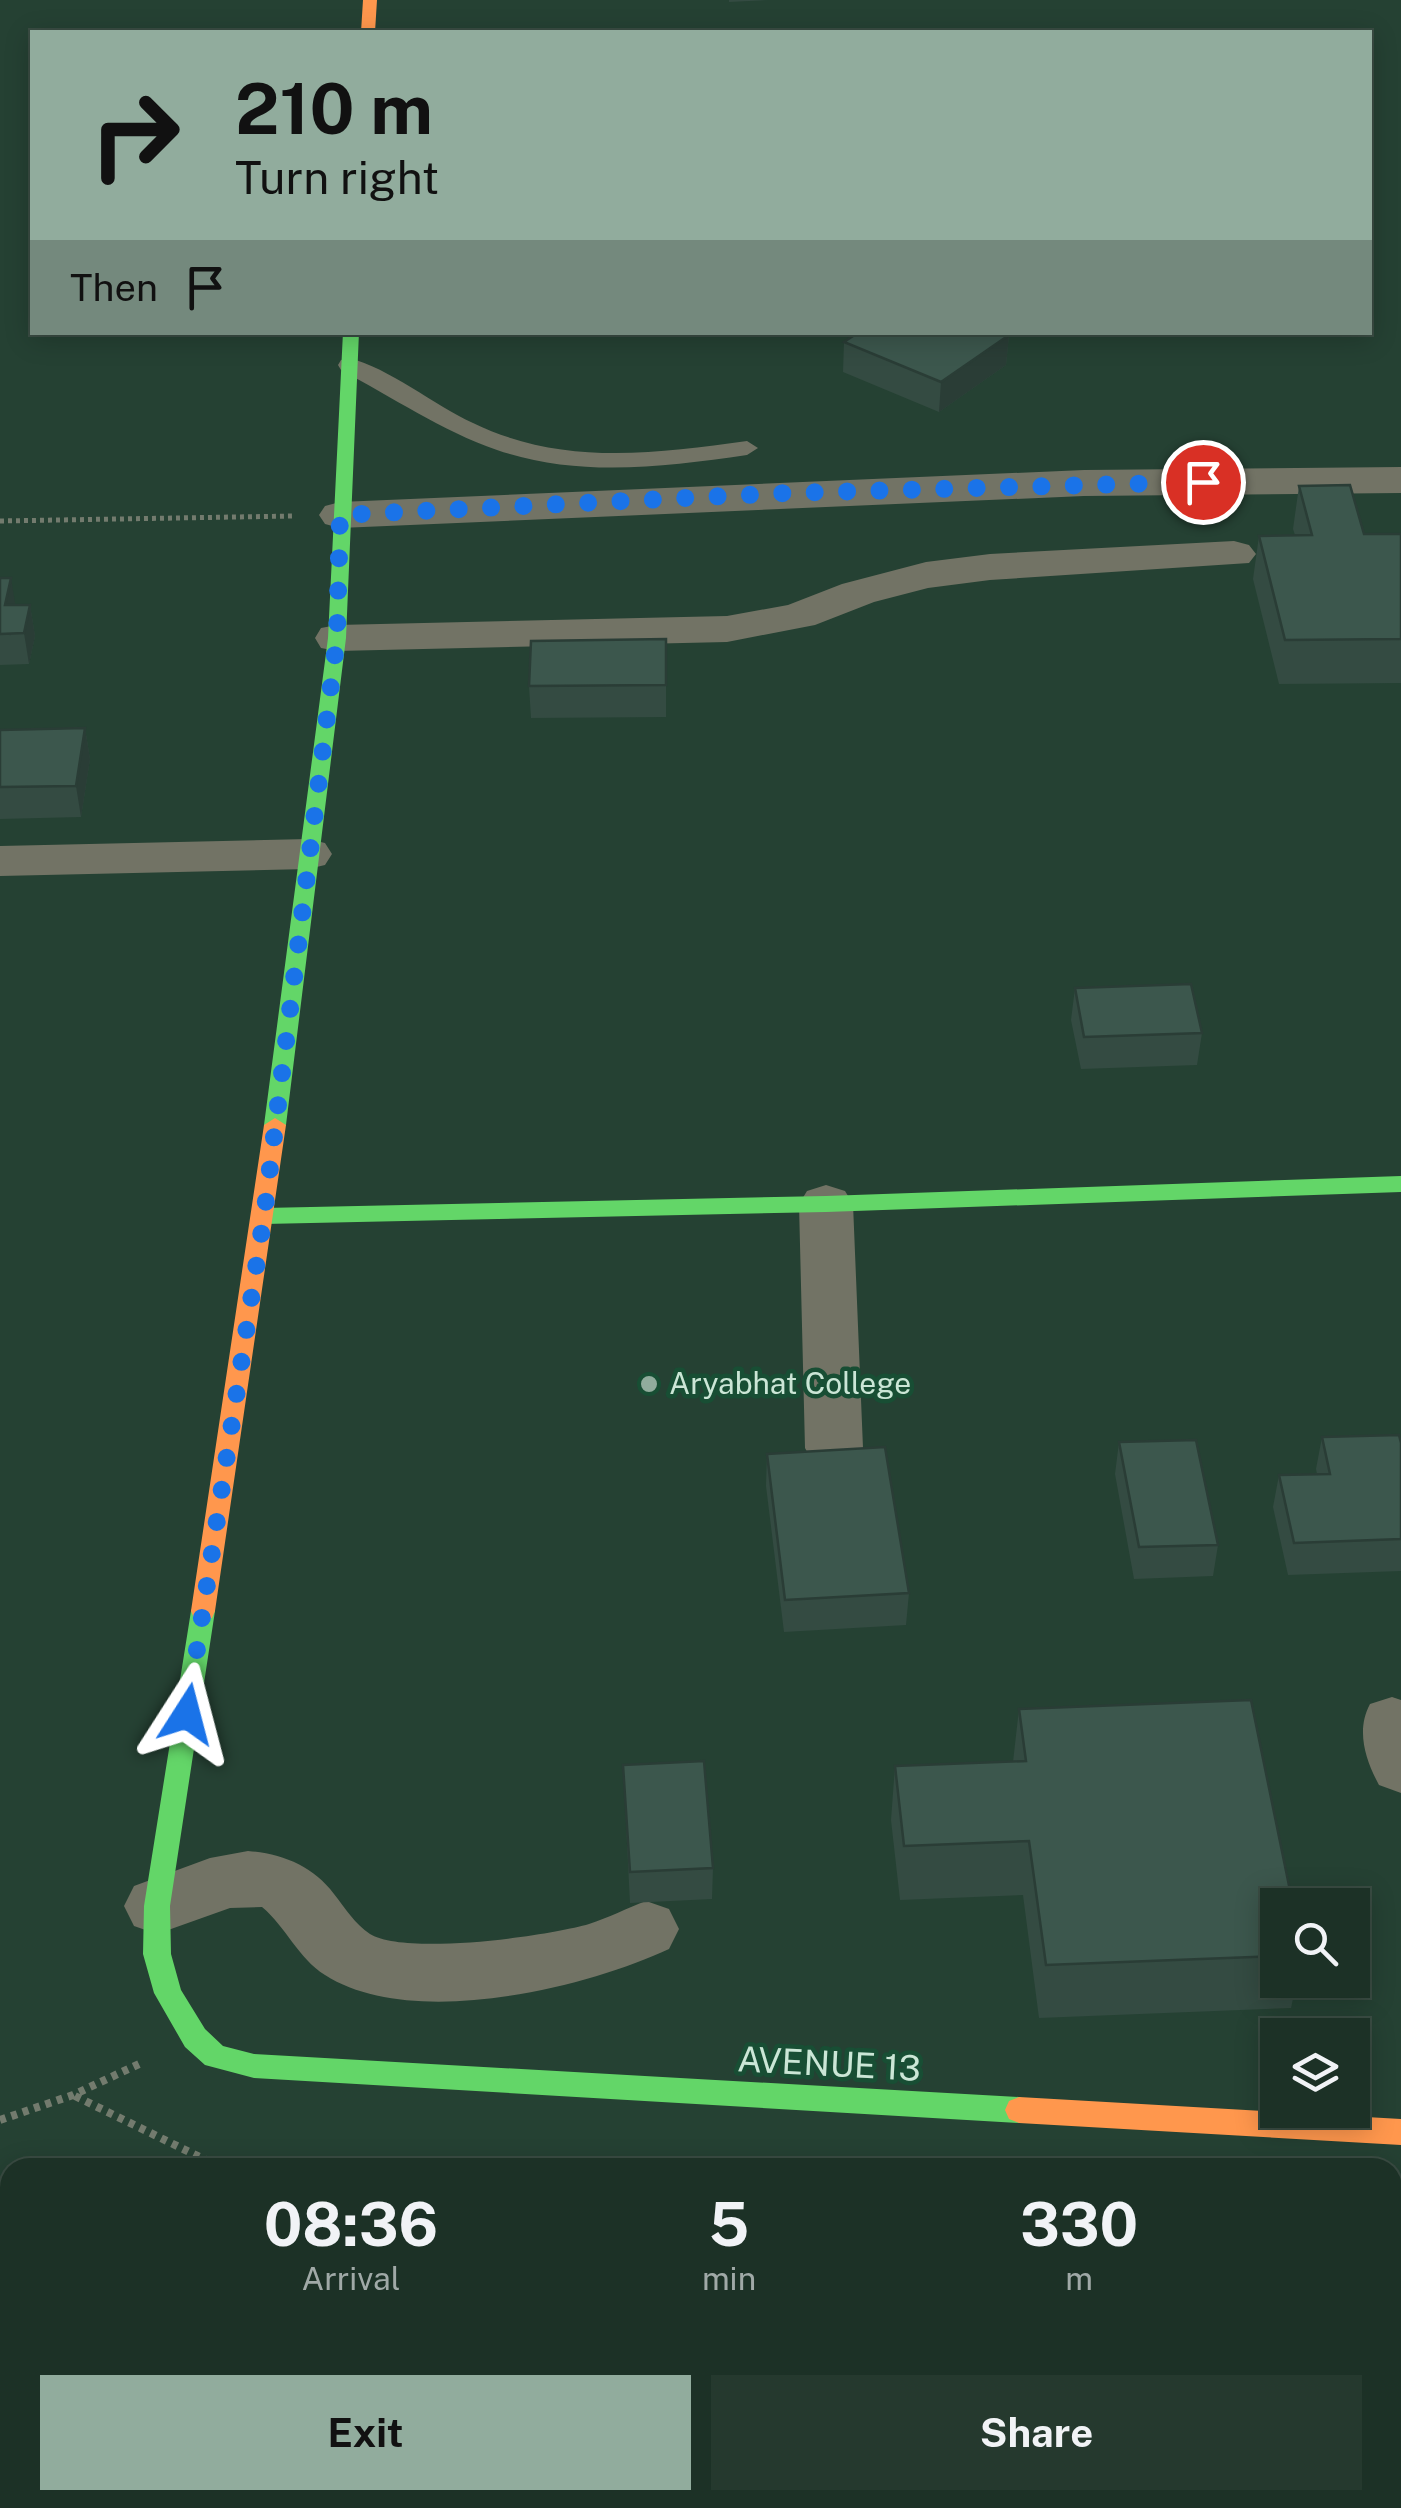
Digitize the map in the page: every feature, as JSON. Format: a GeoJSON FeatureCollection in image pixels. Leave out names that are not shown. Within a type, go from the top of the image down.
{"type":"FeatureCollection","features":[{"type":"Feature","properties":{"kind":"street"},"geometry":{"type":"LineString","coordinates":[[368,30],[370,0]]}},
{"type":"Feature","properties":{"kind":"street"},"geometry":{"type":"LineString","coordinates":[[195,2038],[168,1993],[157,1954],[157,1906],[264,1216],[337,638],[351,335]]}},
{"type":"Feature","properties":{"kind":"street"},"geometry":{"type":"LineString","coordinates":[[340,515],[1084,482],[1401,480]]}},
{"type":"Feature","properties":{"kind":"street"},"geometry":{"type":"LineString","coordinates":[[337,638],[727,629],[799,616],[858,593],[926,575],[990,567],[1234,554]]}},
{"type":"Feature","properties":{"kind":"street"},"geometry":{"type":"LineString","coordinates":[[0,860],[308,854]]}},
{"type":"Feature","properties":{"kind":"street"},"geometry":{"type":"LineString","coordinates":[[264,1216],[826,1204],[1401,1184]]}},
{"type":"Feature","properties":{"kind":"street"},"geometry":{"type":"LineString","coordinates":[[826,1204],[834,1448]]}},
{"type":"Feature","properties":{"kind":"street"},"geometry":{"type":"LineString","coordinates":[[157,1906],[237,1878],[264,1880],[298,1898],[323,1934],[341,1951],[359,1961],[395,1970],[496,1967],[558,1960],[601,1950],[646,1929]]}},
{"type":"Feature","properties":{"kind":"street","name":"AVENUE 13"},"geometry":{"type":"LineString","coordinates":[[195,2038],[215,2056],[254,2066],[1401,2132]]}},
{"type":"Feature","properties":{"kind":"lane"},"geometry":{"type":"LineString","coordinates":[[349,364],[494,441],[550,457],[624,463],[747,448]]}},
{"type":"Feature","properties":{"kind":"path"},"geometry":{"type":"LineString","coordinates":[[0,522],[340,515]]}},
{"type":"Feature","properties":{"kind":"path"},"geometry":{"type":"LineString","coordinates":[[0,2120],[74,2095],[195,2038]]}},
{"type":"Feature","properties":{"kind":"path"},"geometry":{"type":"LineString","coordinates":[[74,2095],[202,2158]]}},
{"type":"Feature","properties":{"kind":"building"},"geometry":{"type":"Polygon","coordinates":[[[854,335],[1009,335],[941,382],[844,342],[854,335]]]}},
{"type":"Feature","properties":{"kind":"building"},"geometry":{"type":"Polygon","coordinates":[[[1350,485],[1364,534],[1401,534],[1401,639],[1285,640],[1259,536],[1312,535],[1299,486],[1350,485]]]}},
{"type":"Feature","properties":{"kind":"building"},"geometry":{"type":"Polygon","coordinates":[[[0,578],[11,578],[5,605],[30,605],[24,633],[0,634],[0,578]]]}},
{"type":"Feature","properties":{"kind":"building"},"geometry":{"type":"Polygon","coordinates":[[[666,639],[666,685],[529,686],[531,641],[666,639]]]}},
{"type":"Feature","properties":{"kind":"building"},"geometry":{"type":"Polygon","coordinates":[[[85,728],[76,786],[0,787],[0,730],[85,728]]]}},
{"type":"Feature","properties":{"kind":"building"},"geometry":{"type":"Polygon","coordinates":[[[1191,984],[1202,1033],[1084,1037],[1075,988],[1191,984]]]}},
{"type":"Feature","properties":{"kind":"building"},"geometry":{"type":"Polygon","coordinates":[[[1399,1435],[1401,1539],[1294,1543],[1279,1475],[1330,1474],[1322,1437],[1399,1435]]]}},
{"type":"Feature","properties":{"kind":"building"},"geometry":{"type":"Polygon","coordinates":[[[1196,1440],[1218,1545],[1139,1547],[1119,1442],[1196,1440]]]}},
{"type":"Feature","properties":{"kind":"building"},"geometry":{"type":"Polygon","coordinates":[[[885,1447],[909,1593],[785,1600],[767,1454],[885,1447]]]}},
{"type":"Feature","properties":{"kind":"building"},"geometry":{"type":"Polygon","coordinates":[[[1251,1700],[1290,1888],[1260,1888],[1260,1957],[1046,1965],[1029,1841],[904,1846],[895,1766],[1026,1761],[1019,1709],[1251,1700]]]}},
{"type":"Feature","properties":{"kind":"building"},"geometry":{"type":"Polygon","coordinates":[[[704,1761],[713,1868],[630,1872],[623,1765],[704,1761]]]}},
{"type":"Feature","properties":{"kind":"traffic: fast"},"geometry":{"type":"LineString","coordinates":[[275,1125],[337,638],[351,335]]}},
{"type":"Feature","properties":{"kind":"traffic: fast"},"geometry":{"type":"LineString","coordinates":[[264,1216],[826,1204],[1401,1184]]}},
{"type":"Feature","properties":{"kind":"traffic: fast"},"geometry":{"type":"LineString","coordinates":[[203,1611],[157,1906],[157,1954],[168,1993],[195,2038],[215,2056],[254,2066],[1019,2110]]}},
{"type":"Feature","properties":{"kind":"traffic: slow"},"geometry":{"type":"LineString","coordinates":[[368,30],[370,0]]}},
{"type":"Feature","properties":{"kind":"traffic: slow"},"geometry":{"type":"LineString","coordinates":[[203,1611],[275,1125]]}},
{"type":"Feature","properties":{"kind":"traffic: slow"},"geometry":{"type":"LineString","coordinates":[[1019,2110],[1401,2132]]}},
{"type":"Feature","properties":{"kind":"place","name":"Aryabhat College"},"geometry":{"type":"Point","coordinates":[649,1384]}},
{"type":"Feature","properties":{"kind":"route"},"geometry":{"type":"LineString","coordinates":[[187,1714],[264,1216],[337,638],[340,515],[786,493],[1084,482],[1203,482]]}}]}
